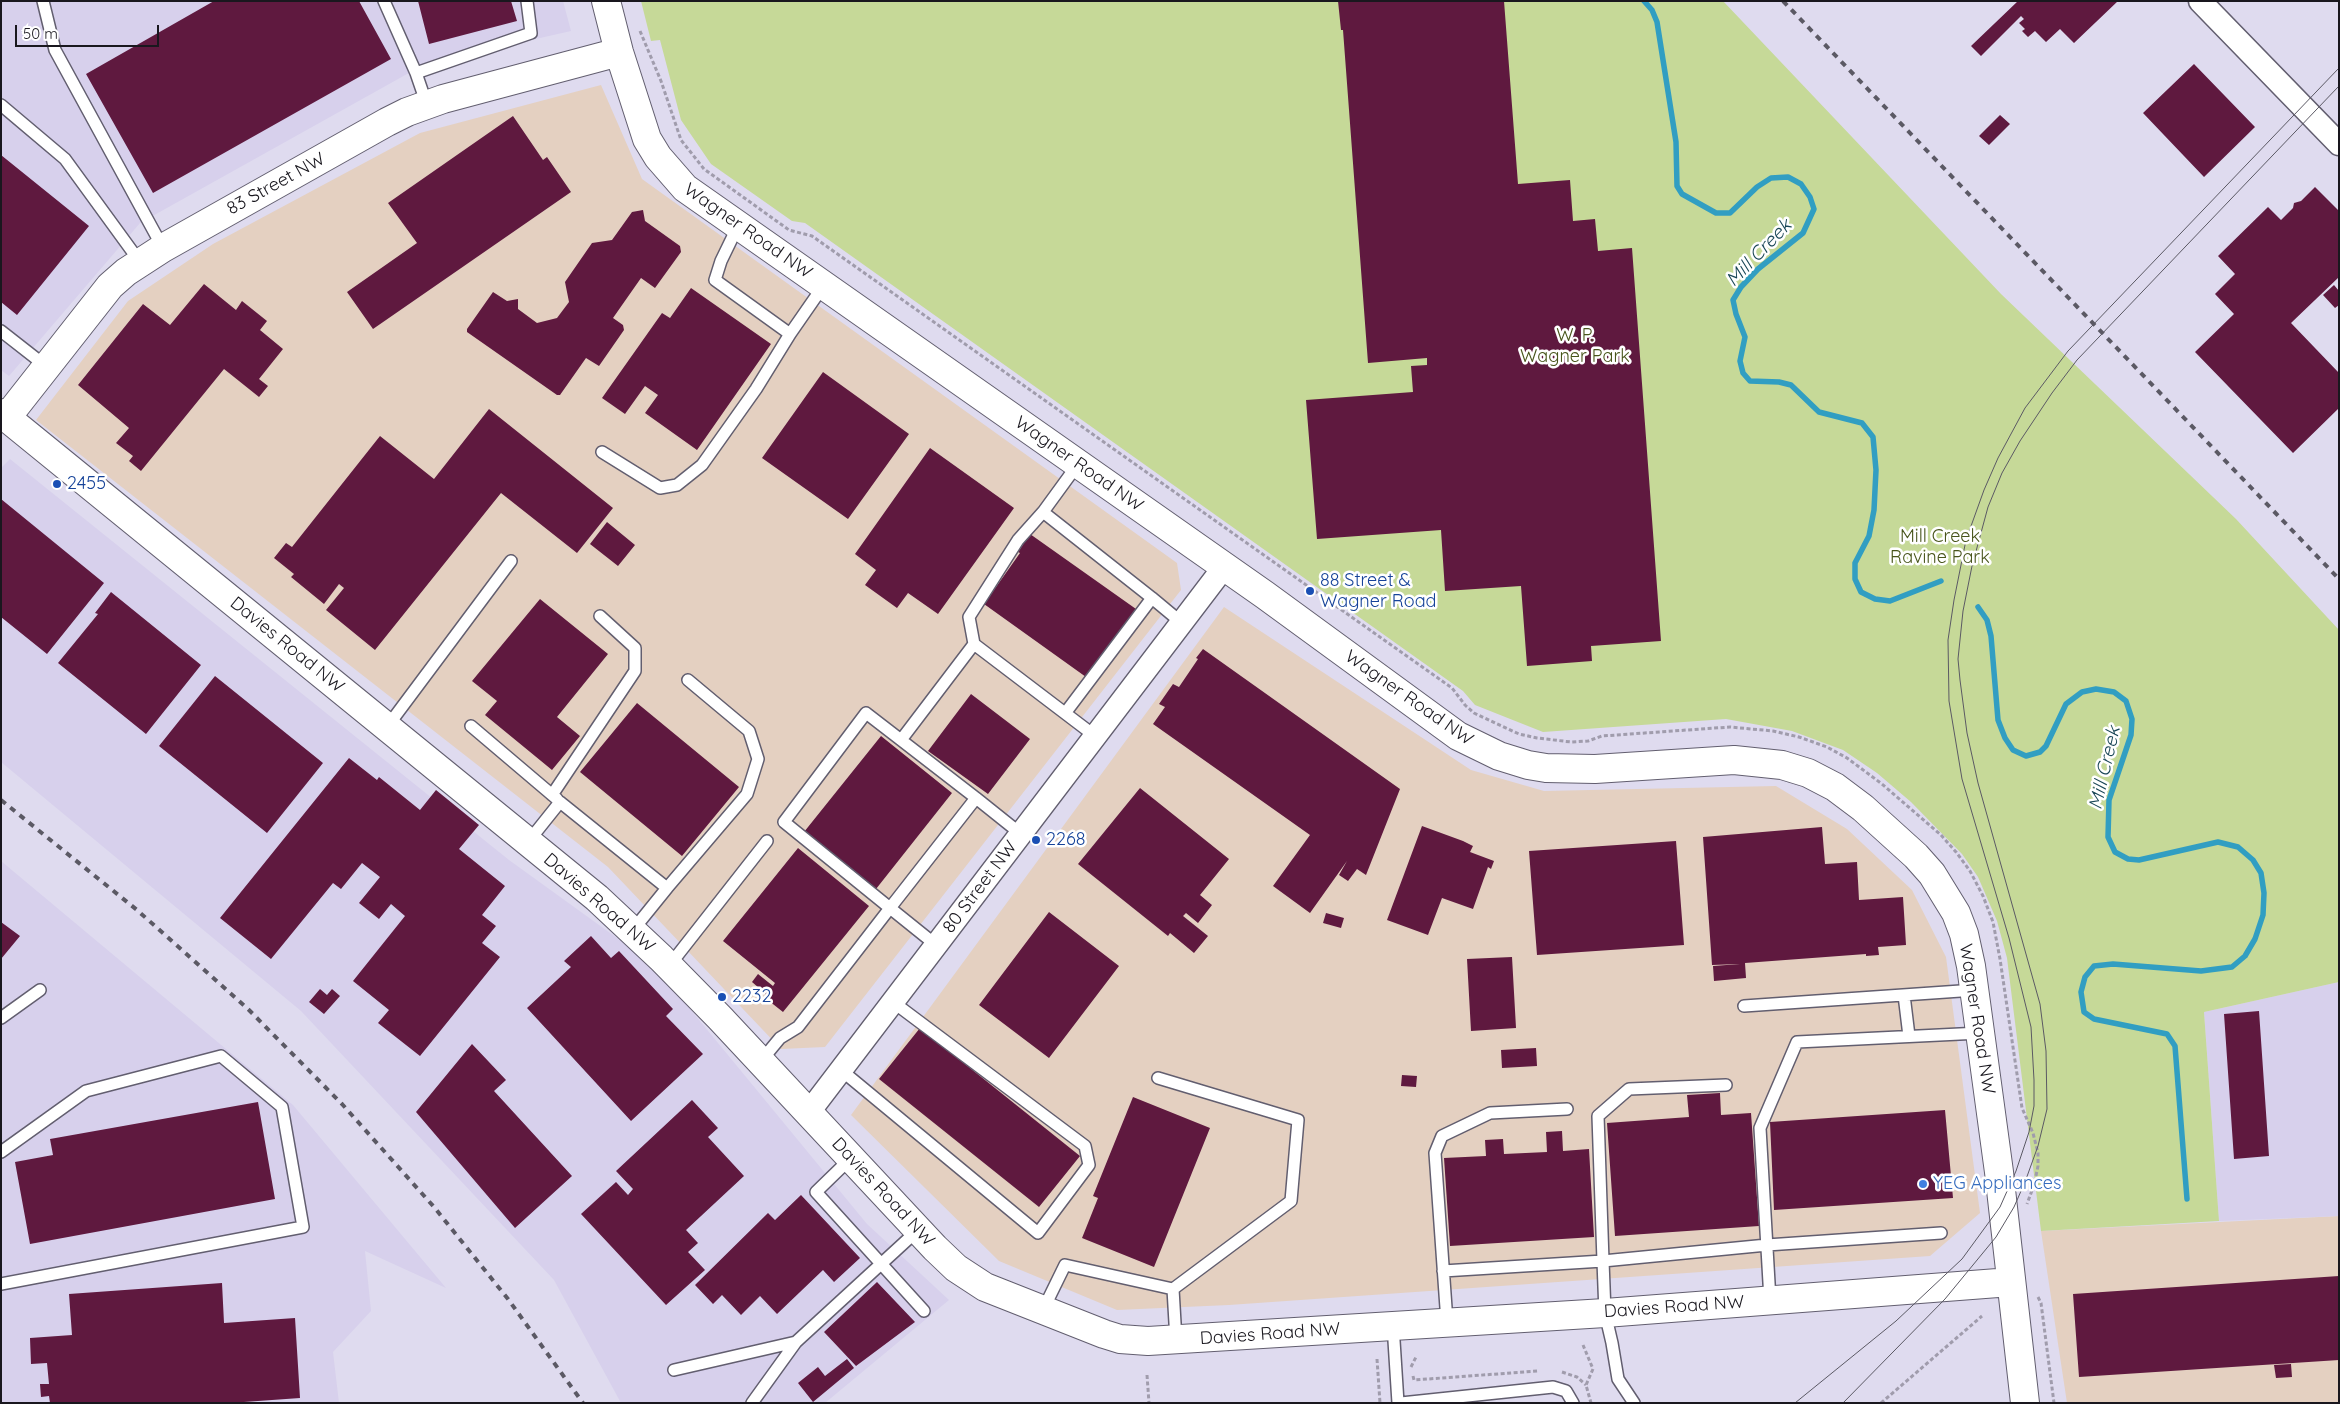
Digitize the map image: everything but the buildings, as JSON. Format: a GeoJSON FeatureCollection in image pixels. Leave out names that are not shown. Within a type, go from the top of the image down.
{"type":"FeatureCollection","features":[{"type":"Feature","properties":{"kind":"street","name":"Wagner Road NW"},"geometry":{"type":"LineString","coordinates":[[606,1],[619,52],[640,120],[658,157],[685,188],[1224,567],[1458,736],[1499,756],[1528,765],[1564,769],[1734,760],[1782,765],[1808,774],[1835,787],[1889,832],[1932,874],[1956,913],[1964,934],[1974,990],[2025,1403]]}},
{"type":"Feature","properties":{"kind":"street"},"geometry":{"type":"LineString","coordinates":[[2200,1],[2339,144]]}},
{"type":"Feature","properties":{"kind":"street","name":"83 Street NW"},"geometry":{"type":"LineString","coordinates":[[3,418],[47,367],[110,286],[140,262],[163,248],[387,122],[427,105],[619,52]]}},
{"type":"Feature","properties":{"kind":"street","name":"Davies Road NW"},"geometry":{"type":"LineString","coordinates":[[3,418],[386,726],[633,930],[809,1112],[918,1230],[968,1277],[985,1287],[1082,1327],[1120,1339],[1141,1341],[1604,1313],[2011,1282]]}},
{"type":"Feature","properties":{"kind":"street","name":"80 Street NW"},"geometry":{"type":"LineString","coordinates":[[809,1112],[1224,567]]}},
{"type":"Feature","properties":{"kind":"lane"},"geometry":{"type":"LineString","coordinates":[[43,1],[55,50],[163,248]]}},
{"type":"Feature","properties":{"kind":"lane"},"geometry":{"type":"LineString","coordinates":[[384,1],[416,73],[427,105]]}},
{"type":"Feature","properties":{"kind":"lane"},"geometry":{"type":"LineString","coordinates":[[416,73],[531,33],[527,1]]}},
{"type":"Feature","properties":{"kind":"lane"},"geometry":{"type":"LineString","coordinates":[[1,105],[65,159],[140,262]]}},
{"type":"Feature","properties":{"kind":"lane"},"geometry":{"type":"LineString","coordinates":[[738,226],[721,261],[716,280],[790,334]]}},
{"type":"Feature","properties":{"kind":"lane"},"geometry":{"type":"LineString","coordinates":[[602,452],[660,488],[677,485],[702,465],[756,389],[790,334],[824,285]]}},
{"type":"Feature","properties":{"kind":"lane"},"geometry":{"type":"LineString","coordinates":[[1,331],[47,367]]}},
{"type":"Feature","properties":{"kind":"lane"},"geometry":{"type":"LineString","coordinates":[[1078,464],[1043,512],[1018,540],[968,617],[974,644],[1066,712],[1095,736]]}},
{"type":"Feature","properties":{"kind":"lane"},"geometry":{"type":"LineString","coordinates":[[1043,512],[1182,623]]}},
{"type":"Feature","properties":{"kind":"lane"},"geometry":{"type":"LineString","coordinates":[[386,726],[511,562]]}},
{"type":"Feature","properties":{"kind":"lane"},"geometry":{"type":"LineString","coordinates":[[1066,712],[1152,598]]}},
{"type":"Feature","properties":{"kind":"lane"},"geometry":{"type":"LineString","coordinates":[[528,842],[636,671],[636,648],[600,616]]}},
{"type":"Feature","properties":{"kind":"lane"},"geometry":{"type":"LineString","coordinates":[[901,740],[974,644]]}},
{"type":"Feature","properties":{"kind":"lane"},"geometry":{"type":"LineString","coordinates":[[633,930],[747,794],[758,759],[749,731],[688,680]]}},
{"type":"Feature","properties":{"kind":"lane"},"geometry":{"type":"LineString","coordinates":[[936,945],[784,822],[866,713],[1020,834]]}},
{"type":"Feature","properties":{"kind":"lane"},"geometry":{"type":"LineString","coordinates":[[471,726],[667,888]]}},
{"type":"Feature","properties":{"kind":"lane"},"geometry":{"type":"LineString","coordinates":[[760,1062],[780,1038],[798,1027],[976,798]]}},
{"type":"Feature","properties":{"kind":"lane"},"geometry":{"type":"LineString","coordinates":[[669,966],[767,840]]}},
{"type":"Feature","properties":{"kind":"lane"},"geometry":{"type":"LineString","coordinates":[[1,1018],[40,990]]}},
{"type":"Feature","properties":{"kind":"lane"},"geometry":{"type":"LineString","coordinates":[[1744,1006],[1974,990]]}},
{"type":"Feature","properties":{"kind":"lane"},"geometry":{"type":"LineString","coordinates":[[1904,995],[1909,1036]]}},
{"type":"Feature","properties":{"kind":"lane"},"geometry":{"type":"LineString","coordinates":[[841,1070],[1038,1233],[1088,1165],[1085,1146],[893,1002]]}},
{"type":"Feature","properties":{"kind":"lane"},"geometry":{"type":"LineString","coordinates":[[1770,1300],[1760,1128],[1797,1042],[1980,1032]]}},
{"type":"Feature","properties":{"kind":"lane"},"geometry":{"type":"LineString","coordinates":[[1,1152],[86,1092],[222,1056],[282,1107],[303,1227],[1,1284]]}},
{"type":"Feature","properties":{"kind":"lane"},"geometry":{"type":"LineString","coordinates":[[1043,1311],[1065,1265],[1174,1289],[1291,1201],[1298,1120],[1158,1078]]}},
{"type":"Feature","properties":{"kind":"lane"},"geometry":{"type":"LineString","coordinates":[[1634,1403],[1618,1378],[1612,1343],[1604,1313],[1598,1116],[1629,1089],[1726,1085]]}},
{"type":"Feature","properties":{"kind":"lane"},"geometry":{"type":"LineString","coordinates":[[1447,1322],[1435,1153],[1442,1136],[1490,1114],[1567,1109]]}},
{"type":"Feature","properties":{"kind":"lane"},"geometry":{"type":"LineString","coordinates":[[851,1158],[816,1192],[924,1311]]}},
{"type":"Feature","properties":{"kind":"lane"},"geometry":{"type":"LineString","coordinates":[[752,1403],[796,1342],[918,1230]]}},
{"type":"Feature","properties":{"kind":"lane"},"geometry":{"type":"LineString","coordinates":[[1443,1271],[1941,1233]]}},
{"type":"Feature","properties":{"kind":"lane"},"geometry":{"type":"LineString","coordinates":[[1174,1289],[1176,1340]]}},
{"type":"Feature","properties":{"kind":"lane"},"geometry":{"type":"LineString","coordinates":[[1393,1326],[1399,1403],[1553,1386],[1566,1391],[1573,1403]]}},
{"type":"Feature","properties":{"kind":"lane"},"geometry":{"type":"LineString","coordinates":[[674,1370],[796,1342]]}},
{"type":"Feature","properties":{"kind":"path"},"geometry":{"type":"LineString","coordinates":[[638,23],[642,41],[660,81],[676,130],[687,150],[704,169],[789,230],[805,232],[812,236],[1444,682],[1455,691],[1474,714],[1519,734],[1571,742],[1588,742],[1602,736],[1730,727],[1773,731],[1800,737],[1827,747],[1847,758],[1882,784],[1941,835],[1956,852],[1970,871],[1983,896],[1992,922],[2000,959],[2022,1108],[2033,1133],[2038,1153],[2038,1166],[2034,1186],[2027,1204]]}},
{"type":"Feature","properties":{"kind":"path"},"geometry":{"type":"LineString","coordinates":[[2039,1300],[2041,1303],[2054,1403]]}},
{"type":"Feature","properties":{"kind":"path"},"geometry":{"type":"LineString","coordinates":[[1881,1403],[1982,1316]]}},
{"type":"Feature","properties":{"kind":"path"},"geometry":{"type":"LineString","coordinates":[[1583,1345],[1593,1369],[1586,1385]]}},
{"type":"Feature","properties":{"kind":"path"},"geometry":{"type":"LineString","coordinates":[[1416,1356],[1411,1367],[1414,1380],[1545,1371]]}},
{"type":"Feature","properties":{"kind":"path"},"geometry":{"type":"LineString","coordinates":[[1377,1359],[1380,1403]]}},
{"type":"Feature","properties":{"kind":"path"},"geometry":{"type":"LineString","coordinates":[[1555,1370],[1577,1377],[1586,1385],[1590,1403]]}},
{"type":"Feature","properties":{"kind":"path"},"geometry":{"type":"LineString","coordinates":[[1147,1375],[1149,1403]]}},
{"type":"Feature","properties":{"kind":"shaded area"},"geometry":{"type":"Polygon","coordinates":[[[1,1],[563,1],[571,31],[425,64],[140,223],[9,376],[1,370],[1,1]]]}},
{"type":"Feature","properties":{"kind":"shaded area"},"geometry":{"type":"Polygon","coordinates":[[[601,85],[642,179],[1177,563],[1181,590],[825,1047],[781,1049],[608,867],[36,420],[128,301],[213,244],[420,133],[601,85]]]}},
{"type":"Feature","properties":{"kind":"shaded area"},"geometry":{"type":"Polygon","coordinates":[[[10,459],[509,860],[653,964],[867,1224],[949,1300],[825,1403],[621,1403],[554,1280],[301,1011],[1,762],[1,468],[10,459]]]}},
{"type":"Feature","properties":{"kind":"shaded area"},"geometry":{"type":"Polygon","coordinates":[[[1224,607],[1471,770],[1544,791],[1776,786],[1847,829],[1912,890],[1946,957],[1980,1213],[1930,1256],[1229,1305],[1117,1310],[999,1261],[851,1115],[1224,607]]]}},
{"type":"Feature","properties":{"kind":"shaded area"},"geometry":{"type":"Polygon","coordinates":[[[1,861],[293,1105],[446,1288],[365,1251],[371,1311],[333,1352],[339,1403],[1,1403],[1,861]]]}},
{"type":"Feature","properties":{"kind":"shaded area"},"geometry":{"type":"Polygon","coordinates":[[[2339,982],[2339,1216],[2219,1221],[2204,1012],[2339,982]]]}},
{"type":"Feature","properties":{"kind":"shaded area"},"geometry":{"type":"Polygon","coordinates":[[[2339,1216],[2339,1403],[2067,1403],[2041,1231],[2339,1216]]]}},
{"type":"Feature","properties":{"kind":"green space","name":"W. P. Wagner Park"},"geometry":{"type":"Polygon","coordinates":[[[641,1],[1723,1],[2001,294],[2236,519],[2339,630],[2339,982],[2204,1012],[2219,1221],[2041,1231],[2007,958],[1997,921],[1978,877],[1962,854],[1911,802],[1877,773],[1843,750],[1792,731],[1726,719],[1543,732],[1475,705],[1463,691],[805,223],[792,221],[711,164],[681,120],[660,40],[651,41],[641,1]]]}},
{"type":"Feature","properties":{"kind":"waterway","name":"Mill Creek"},"geometry":{"type":"LineString","coordinates":[[1644,1],[1652,10],[1657,22],[1676,142],[1677,186],[1682,194],[1716,213],[1730,213],[1757,187],[1771,178],[1788,177],[1801,184],[1810,197],[1814,209],[1803,233],[1758,269],[1741,287],[1733,300],[1745,337],[1740,361],[1743,373],[1750,381],[1779,382],[1791,385],[1819,412],[1862,423],[1873,437],[1876,470],[1874,510],[1869,536],[1855,563],[1855,579],[1861,592],[1875,599],[1890,601],[1941,581]]}},
{"type":"Feature","properties":{"kind":"waterway","name":"Mill Creek"},"geometry":{"type":"LineString","coordinates":[[1978,607],[1987,620],[1991,636],[1998,720],[2005,738],[2013,750],[2026,756],[2040,752],[2046,746],[2066,704],[2082,692],[2096,689],[2114,692],[2126,701],[2132,719],[2131,735],[2109,800],[2108,837],[2115,852],[2128,859],[2139,860],[2218,842],[2238,847],[2253,860],[2261,873],[2264,893],[2263,915],[2255,939],[2245,956],[2232,967],[2201,971],[2113,964],[2094,966],[2085,977],[2081,992],[2084,1012],[2094,1019],[2167,1034],[2175,1046],[2187,1199]]}},
{"type":"Feature","properties":{"kind":"tram line"},"geometry":{"type":"LineString","coordinates":[[1795,1403],[1896,1321],[1962,1259],[2000,1207],[2016,1171],[2029,1132],[2034,1106],[2031,1027],[2009,938],[1962,779],[1949,701],[1948,640],[1954,600],[1966,540],[1984,490],[1998,458],[2025,408],[2068,351],[2339,68]]}},
{"type":"Feature","properties":{"kind":"tram line"},"geometry":{"type":"LineString","coordinates":[[1843,1403],[1945,1299],[1996,1237],[2014,1207],[2025,1182],[2038,1146],[2047,1109],[2046,1051],[2040,1004],[1978,783],[1967,733],[1960,680],[1958,659],[1963,611],[1972,566],[1988,507],[2002,473],[2020,441],[2077,360],[2339,86]]}},
{"type":"Feature","properties":{"kind":"railway"},"geometry":{"type":"LineString","coordinates":[[1783,1],[2339,579]]}},
{"type":"Feature","properties":{"kind":"railway"},"geometry":{"type":"LineString","coordinates":[[1,800],[137,910],[248,1009],[342,1104],[434,1207],[508,1299],[583,1403]]}},
{"type":"Feature","properties":{"kind":"place","name":"2455"},"geometry":{"type":"Point","coordinates":[57,484]}},
{"type":"Feature","properties":{"kind":"place","name":"88 Street & Wagner Road"},"geometry":{"type":"Point","coordinates":[1310,591]}},
{"type":"Feature","properties":{"kind":"place","name":"2268"},"geometry":{"type":"Point","coordinates":[1036,840]}},
{"type":"Feature","properties":{"kind":"place","name":"2232"},"geometry":{"type":"Point","coordinates":[722,997]}},
{"type":"Feature","properties":{"kind":"place","name":"YEG Appliances"},"geometry":{"type":"Point","coordinates":[1923,1184]}},
{"type":"Feature","properties":{"kind":"park label","name":"Mill Creek Ravine Park"},"geometry":{"type":"Point","coordinates":[1940,547]}}]}
